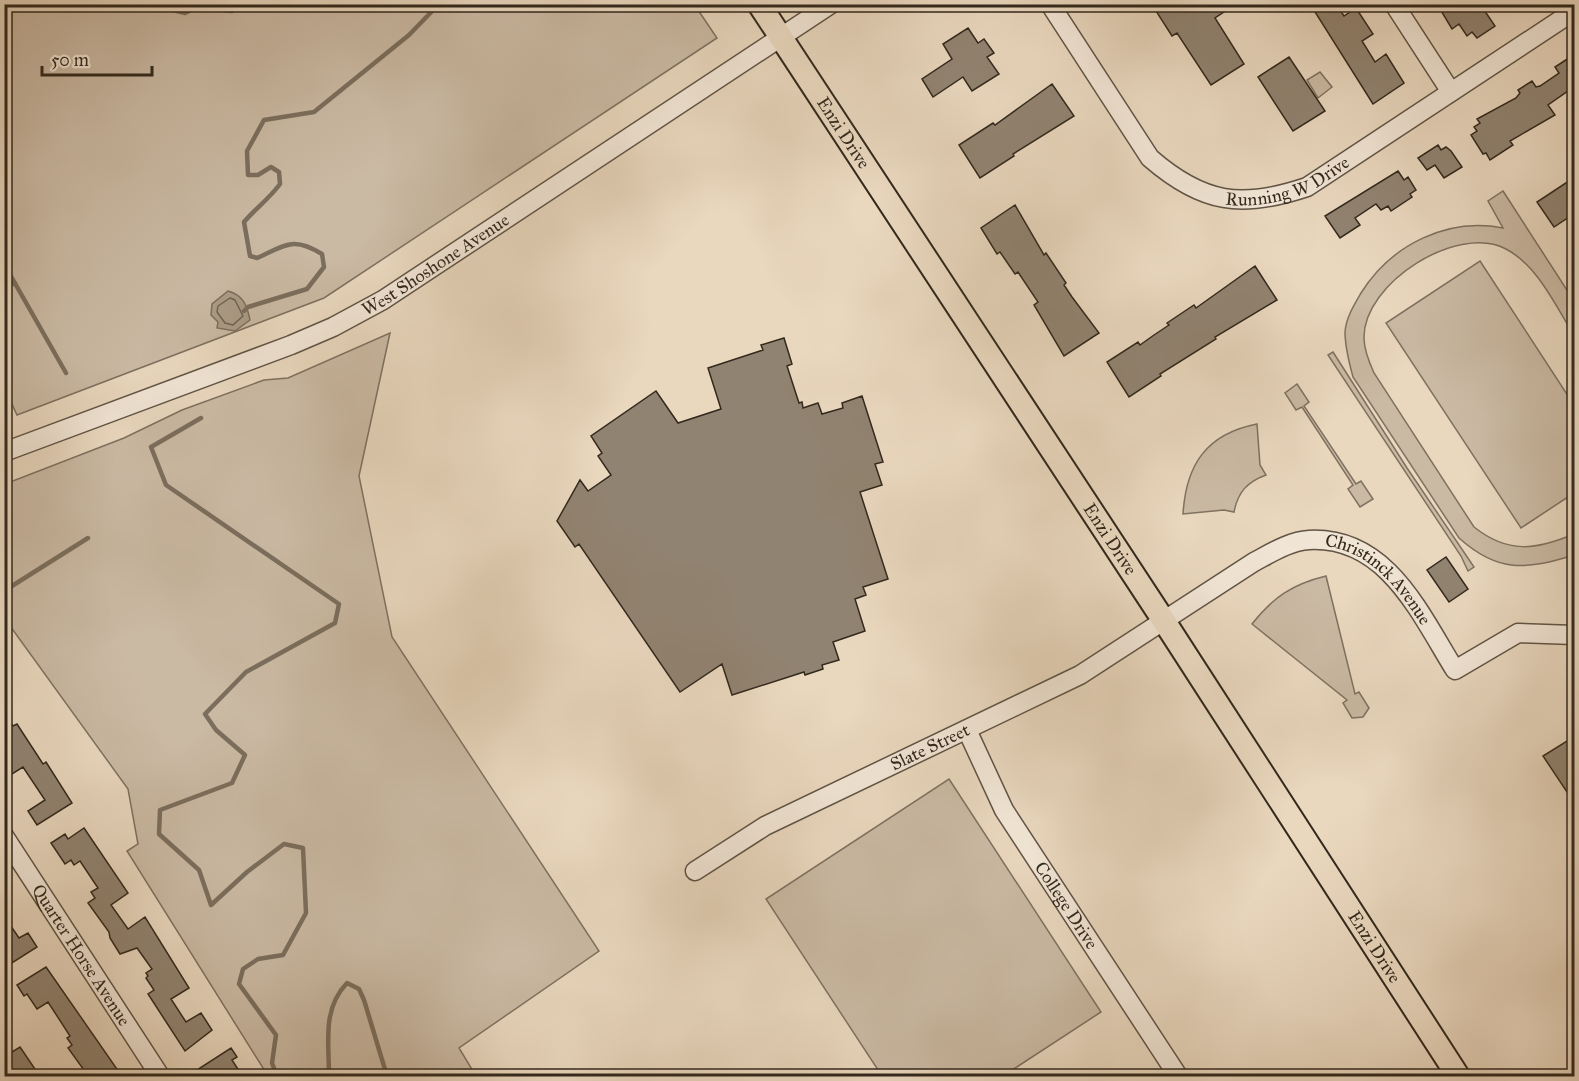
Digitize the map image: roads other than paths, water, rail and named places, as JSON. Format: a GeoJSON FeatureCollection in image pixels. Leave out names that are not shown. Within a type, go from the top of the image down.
{"type":"FeatureCollection","features":[{"type":"Feature","properties":{"kind":"main road","name":"Enzi Drive"},"geometry":{"type":"LineString","coordinates":[[759,4],[1164,621],[1458,1077]]}},
{"type":"Feature","properties":{"kind":"street","name":"West Shoshone Avenue"},"geometry":{"type":"LineString","coordinates":[[4,452],[291,345],[353,316],[393,294],[831,4]]}},
{"type":"Feature","properties":{"kind":"street","name":"Running W Drive"},"geometry":{"type":"LineString","coordinates":[[1050,4],[1150,158],[1173,178],[1208,195],[1238,200],[1273,199],[1307,188],[1575,12]]}},
{"type":"Feature","properties":{"kind":"street"},"geometry":{"type":"LineString","coordinates":[[1394,4],[1451,92]]}},
{"type":"Feature","properties":{"kind":"street","name":"Christinck Avenue"},"geometry":{"type":"LineString","coordinates":[[1164,621],[1254,562],[1282,547],[1308,540],[1338,541],[1368,554],[1390,571],[1410,598],[1455,670],[1518,633],[1575,635]]}},
{"type":"Feature","properties":{"kind":"street","name":"Slate Street"},"geometry":{"type":"LineString","coordinates":[[695,871],[765,826],[1080,675],[1164,621]]}},
{"type":"Feature","properties":{"kind":"street","name":"College Drive"},"geometry":{"type":"LineString","coordinates":[[967,730],[1004,810],[1178,1077]]}},
{"type":"Feature","properties":{"kind":"street","name":"Quarter Horse Avenue"},"geometry":{"type":"LineString","coordinates":[[4,836],[160,1077]]}},
{"type":"Feature","properties":{"kind":"water"},"geometry":{"type":"Polygon","coordinates":[[[228,291],[244,301],[250,320],[235,331],[217,328],[218,322],[211,315],[212,304],[228,291]]]}},
{"type":"Feature","properties":{"kind":"waterway"},"geometry":{"type":"LineString","coordinates":[[168,4],[173,10],[185,13],[197,7],[232,11],[241,4]]}},
{"type":"Feature","properties":{"kind":"waterway"},"geometry":{"type":"LineString","coordinates":[[244,311],[248,307],[307,289],[324,267],[322,254],[304,245],[289,244],[257,258],[250,256],[244,222],[280,184],[279,172],[271,167],[258,175],[248,175],[247,151],[264,120],[314,112],[409,35],[439,4]]}},
{"type":"Feature","properties":{"kind":"waterway"},"geometry":{"type":"LineString","coordinates":[[4,264],[66,373]]}},
{"type":"Feature","properties":{"kind":"waterway"},"geometry":{"type":"LineString","coordinates":[[4,288],[15,283]]}},
{"type":"Feature","properties":{"kind":"waterway"},"geometry":{"type":"LineString","coordinates":[[201,418],[151,447],[166,485],[339,604],[335,623],[246,672],[205,714],[216,730],[245,755],[232,783],[160,810],[159,834],[199,870],[211,905],[247,872],[284,844],[303,848],[306,913],[283,955],[258,959],[243,969],[239,984],[276,1035],[272,1063],[277,1076]]}},
{"type":"Feature","properties":{"kind":"waterway"},"geometry":{"type":"LineString","coordinates":[[4,591],[88,538]]}},
{"type":"Feature","properties":{"kind":"waterway"},"geometry":{"type":"LineString","coordinates":[[329,1076],[330,1015],[339,993],[347,983],[359,989],[364,1000],[387,1076]]}}]}
